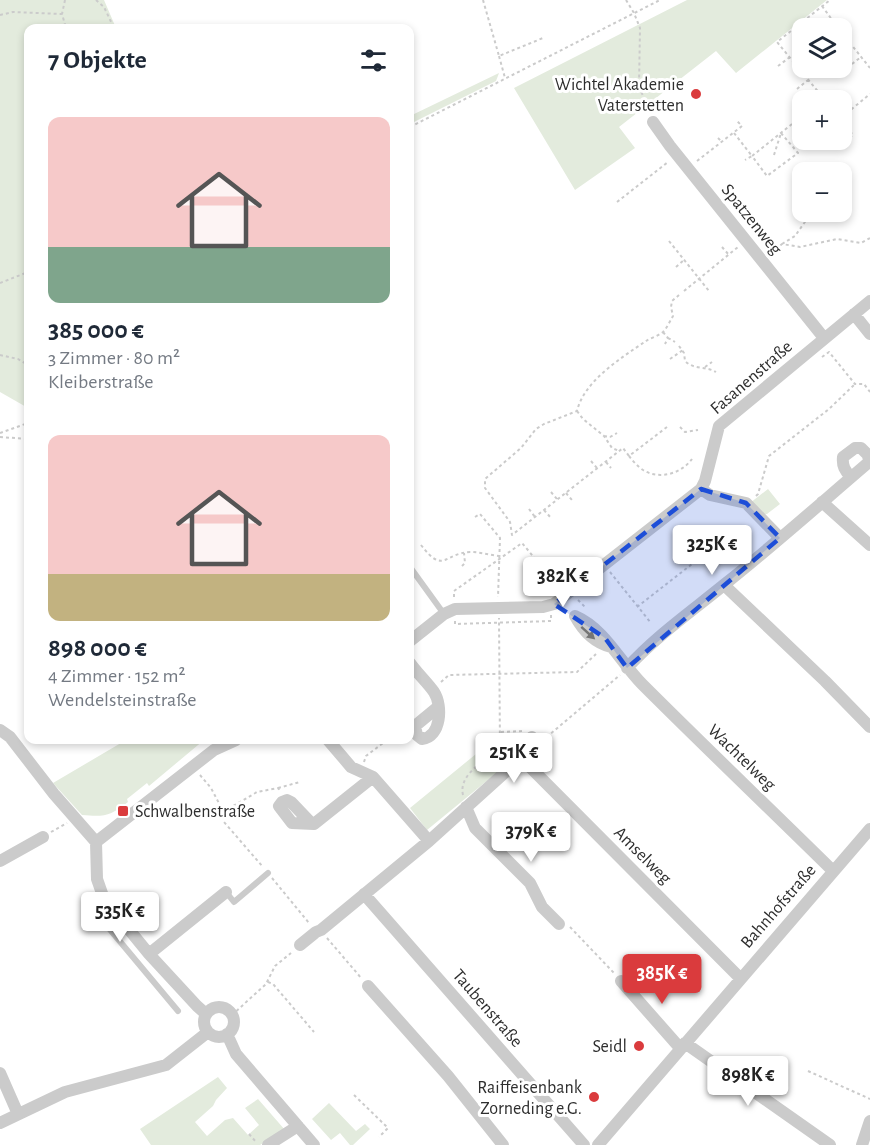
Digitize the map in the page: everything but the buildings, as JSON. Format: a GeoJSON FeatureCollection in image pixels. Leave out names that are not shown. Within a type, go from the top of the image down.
{"type":"FeatureCollection","features":[{"type":"Feature","properties":{"kind":"street","name":"Spatzenweg"},"geometry":{"type":"LineString","coordinates":[[653,122],[824,338]]}},
{"type":"Feature","properties":{"kind":"street","name":"Fasanenstraße"},"geometry":{"type":"LineString","coordinates":[[701,489],[719,426],[870,301]]}},
{"type":"Feature","properties":{"kind":"street"},"geometry":{"type":"LineString","coordinates":[[854,314],[870,334]]}},
{"type":"Feature","properties":{"kind":"street"},"geometry":{"type":"LineString","coordinates":[[627,668],[662,635],[851,477]]}},
{"type":"Feature","properties":{"kind":"street"},"geometry":{"type":"LineString","coordinates":[[414,638],[449,612],[552,605],[701,489],[710,495],[746,503],[780,538]]}},
{"type":"Feature","properties":{"kind":"street"},"geometry":{"type":"LineString","coordinates":[[822,502],[870,545]]}},
{"type":"Feature","properties":{"kind":"street"},"geometry":{"type":"LineString","coordinates":[[724,585],[870,727]]}},
{"type":"Feature","properties":{"kind":"street","name":"Wachtelweg"},"geometry":{"type":"LineString","coordinates":[[552,605],[575,616],[605,638],[627,668],[832,870]]}},
{"type":"Feature","properties":{"kind":"street"},"geometry":{"type":"LineString","coordinates":[[414,668],[432,690],[438,700],[438,707]]}},
{"type":"Feature","properties":{"kind":"street"},"geometry":{"type":"LineString","coordinates":[[0,730],[10,737],[96,842],[99,890],[104,899],[149,954],[207,1014]]}},
{"type":"Feature","properties":{"kind":"street"},"geometry":{"type":"LineString","coordinates":[[300,945],[429,841],[521,758],[535,741]]}},
{"type":"Feature","properties":{"kind":"street"},"geometry":{"type":"LineString","coordinates":[[96,842],[193,765],[225,744]]}},
{"type":"Feature","properties":{"kind":"street"},"geometry":{"type":"LineString","coordinates":[[331,744],[351,767],[373,777],[429,841]]}},
{"type":"Feature","properties":{"kind":"street","name":"Amselweg"},"geometry":{"type":"LineString","coordinates":[[521,758],[740,978]]}},
{"type":"Feature","properties":{"kind":"street"},"geometry":{"type":"LineString","coordinates":[[311,823],[314,824],[373,777]]}},
{"type":"Feature","properties":{"kind":"street"},"geometry":{"type":"LineString","coordinates":[[466,807],[475,828],[530,883],[542,907],[559,924]]}},
{"type":"Feature","properties":{"kind":"street","name":"Bahnhofstraße"},"geometry":{"type":"LineString","coordinates":[[598,1145],[832,870],[870,829]]}},
{"type":"Feature","properties":{"kind":"street"},"geometry":{"type":"LineString","coordinates":[[0,861],[43,837]]}},
{"type":"Feature","properties":{"kind":"street"},"geometry":{"type":"LineString","coordinates":[[149,954],[226,892]]}},
{"type":"Feature","properties":{"kind":"street","name":"Taubenstraße"},"geometry":{"type":"LineString","coordinates":[[364,894],[584,1145]]}},
{"type":"Feature","properties":{"kind":"street"},"geometry":{"type":"LineString","coordinates":[[621,981],[683,1046],[813,1140],[830,1145]]}},
{"type":"Feature","properties":{"kind":"street"},"geometry":{"type":"LineString","coordinates":[[368,986],[448,1076],[503,1145]]}},
{"type":"Feature","properties":{"kind":"street"},"geometry":{"type":"LineString","coordinates":[[222,1007],[232,1015],[233,1026],[227,1035],[217,1037],[208,1032],[204,1025],[207,1014],[212,1009],[222,1007]]}},
{"type":"Feature","properties":{"kind":"street"},"geometry":{"type":"LineString","coordinates":[[0,1123],[65,1092],[166,1065],[208,1032]]}},
{"type":"Feature","properties":{"kind":"street"},"geometry":{"type":"LineString","coordinates":[[227,1035],[236,1054],[314,1145]]}},
{"type":"Feature","properties":{"kind":"street"},"geometry":{"type":"LineString","coordinates":[[0,1073],[18,1114]]}},
{"type":"Feature","properties":{"kind":"street"},"geometry":{"type":"LineString","coordinates":[[862,1145],[870,1121]]}},
{"type":"Feature","properties":{"kind":"street"},"geometry":{"type":"LineString","coordinates":[[268,1145],[298,1126]]}},
{"type":"Feature","properties":{"kind":"lane"},"geometry":{"type":"LineString","coordinates":[[414,572],[449,612]]}},
{"type":"Feature","properties":{"kind":"lane"},"geometry":{"type":"LineString","coordinates":[[226,892],[234,902],[268,873]]}},
{"type":"Feature","properties":{"kind":"lane"},"geometry":{"type":"LineString","coordinates":[[92,908],[178,1011]]}},
{"type":"Feature","properties":{"kind":"lane"},"geometry":{"type":"LineString","coordinates":[[120,942],[131,932]]}},
{"type":"Feature","properties":{"kind":"path"},"geometry":{"type":"LineString","coordinates":[[65,0],[62,14],[65,24]]}},
{"type":"Feature","properties":{"kind":"path"},"geometry":{"type":"LineString","coordinates":[[96,0],[104,7],[112,24]]}},
{"type":"Feature","properties":{"kind":"path"},"geometry":{"type":"LineString","coordinates":[[483,0],[505,78]]}},
{"type":"Feature","properties":{"kind":"path"},"geometry":{"type":"LineString","coordinates":[[626,0],[640,28],[639,87],[648,104]]}},
{"type":"Feature","properties":{"kind":"path"},"geometry":{"type":"LineString","coordinates":[[414,125],[660,0]]}},
{"type":"Feature","properties":{"kind":"path"},"geometry":{"type":"LineString","coordinates":[[816,90],[777,42],[831,0]]}},
{"type":"Feature","properties":{"kind":"path"},"geometry":{"type":"LineString","coordinates":[[822,6],[831,18]]}},
{"type":"Feature","properties":{"kind":"path"},"geometry":{"type":"LineString","coordinates":[[0,15],[13,12],[62,14]]}},
{"type":"Feature","properties":{"kind":"path"},"geometry":{"type":"LineString","coordinates":[[499,56],[543,38]]}},
{"type":"Feature","properties":{"kind":"path"},"geometry":{"type":"LineString","coordinates":[[852,46],[870,68]]}},
{"type":"Feature","properties":{"kind":"path"},"geometry":{"type":"LineString","coordinates":[[778,66],[790,57]]}},
{"type":"Feature","properties":{"kind":"path"},"geometry":{"type":"LineString","coordinates":[[852,64],[861,57]]}},
{"type":"Feature","properties":{"kind":"path"},"geometry":{"type":"LineString","coordinates":[[797,89],[808,80]]}},
{"type":"Feature","properties":{"kind":"path"},"geometry":{"type":"LineString","coordinates":[[852,109],[870,94]]}},
{"type":"Feature","properties":{"kind":"path"},"geometry":{"type":"LineString","coordinates":[[688,168],[742,126],[737,121]]}},
{"type":"Feature","properties":{"kind":"path"},"geometry":{"type":"LineString","coordinates":[[746,160],[792,124]]}},
{"type":"Feature","properties":{"kind":"path"},"geometry":{"type":"LineString","coordinates":[[734,133],[767,176],[798,153],[781,133]]}},
{"type":"Feature","properties":{"kind":"path"},"geometry":{"type":"LineString","coordinates":[[774,155],[781,133]]}},
{"type":"Feature","properties":{"kind":"path"},"geometry":{"type":"LineString","coordinates":[[718,138],[722,142]]}},
{"type":"Feature","properties":{"kind":"path"},"geometry":{"type":"LineString","coordinates":[[617,202],[677,155]]}},
{"type":"Feature","properties":{"kind":"path"},"geometry":{"type":"LineString","coordinates":[[761,260],[795,236],[805,222]]}},
{"type":"Feature","properties":{"kind":"path"},"geometry":{"type":"LineString","coordinates":[[782,244],[800,247],[837,239],[861,243],[870,238]]}},
{"type":"Feature","properties":{"kind":"path"},"geometry":{"type":"LineString","coordinates":[[669,241],[709,291]]}},
{"type":"Feature","properties":{"kind":"path"},"geometry":{"type":"LineString","coordinates":[[684,291],[746,241]]}},
{"type":"Feature","properties":{"kind":"path"},"geometry":{"type":"LineString","coordinates":[[722,247],[729,255]]}},
{"type":"Feature","properties":{"kind":"path"},"geometry":{"type":"LineString","coordinates":[[676,267],[684,260]]}},
{"type":"Feature","properties":{"kind":"path"},"geometry":{"type":"LineString","coordinates":[[0,283],[24,274]]}},
{"type":"Feature","properties":{"kind":"path"},"geometry":{"type":"LineString","coordinates":[[619,451],[612,448],[604,436],[583,419],[577,411],[579,402],[606,371],[639,346],[663,332],[673,316],[672,301],[679,295]]}},
{"type":"Feature","properties":{"kind":"path"},"geometry":{"type":"LineString","coordinates":[[663,332],[675,342]]}},
{"type":"Feature","properties":{"kind":"path"},"geometry":{"type":"LineString","coordinates":[[665,344],[668,338]]}},
{"type":"Feature","properties":{"kind":"path"},"geometry":{"type":"LineString","coordinates":[[679,346],[688,364],[716,372]]}},
{"type":"Feature","properties":{"kind":"path"},"geometry":{"type":"LineString","coordinates":[[670,359],[683,350]]}},
{"type":"Feature","properties":{"kind":"path"},"geometry":{"type":"LineString","coordinates":[[822,357],[829,352],[855,384]]}},
{"type":"Feature","properties":{"kind":"path"},"geometry":{"type":"LineString","coordinates":[[0,355],[24,363]]}},
{"type":"Feature","properties":{"kind":"path"},"geometry":{"type":"LineString","coordinates":[[705,367],[712,362]]}},
{"type":"Feature","properties":{"kind":"path"},"geometry":{"type":"LineString","coordinates":[[746,503],[758,494],[769,456],[828,409],[855,384],[864,384],[870,392]]}},
{"type":"Feature","properties":{"kind":"path"},"geometry":{"type":"LineString","coordinates":[[577,411],[536,429],[521,448],[485,479],[485,488],[510,522],[512,535],[623,448],[641,470],[652,474],[666,475],[687,466],[692,459]]}},
{"type":"Feature","properties":{"kind":"path"},"geometry":{"type":"LineString","coordinates":[[0,435],[24,425]]}},
{"type":"Feature","properties":{"kind":"path"},"geometry":{"type":"LineString","coordinates":[[629,456],[667,428]]}},
{"type":"Feature","properties":{"kind":"path"},"geometry":{"type":"LineString","coordinates":[[680,428],[685,432],[698,430]]}},
{"type":"Feature","properties":{"kind":"path"},"geometry":{"type":"LineString","coordinates":[[604,436],[610,437],[617,433]]}},
{"type":"Feature","properties":{"kind":"path"},"geometry":{"type":"LineString","coordinates":[[0,435],[24,438]]}},
{"type":"Feature","properties":{"kind":"path"},"geometry":{"type":"LineString","coordinates":[[591,461],[597,468]]}},
{"type":"Feature","properties":{"kind":"path"},"geometry":{"type":"LineString","coordinates":[[606,462],[611,468]]}},
{"type":"Feature","properties":{"kind":"path"},"geometry":{"type":"LineString","coordinates":[[551,492],[557,499]]}},
{"type":"Feature","properties":{"kind":"path"},"geometry":{"type":"LineString","coordinates":[[566,493],[572,500]]}},
{"type":"Feature","properties":{"kind":"path"},"geometry":{"type":"LineString","coordinates":[[529,509],[535,517]]}},
{"type":"Feature","properties":{"kind":"path"},"geometry":{"type":"LineString","coordinates":[[544,510],[551,518]]}},
{"type":"Feature","properties":{"kind":"path"},"geometry":{"type":"LineString","coordinates":[[552,605],[551,621],[455,624],[449,612],[454,591],[522,543],[557,585]]}},
{"type":"Feature","properties":{"kind":"path"},"geometry":{"type":"LineString","coordinates":[[637,607],[719,543],[742,570]]}},
{"type":"Feature","properties":{"kind":"path"},"geometry":{"type":"LineString","coordinates":[[421,546],[430,558],[436,561],[451,559],[470,552],[499,556]]}},
{"type":"Feature","properties":{"kind":"path"},"geometry":{"type":"LineString","coordinates":[[462,566],[465,563],[464,553]]}},
{"type":"Feature","properties":{"kind":"path"},"geometry":{"type":"LineString","coordinates":[[604,566],[651,623]]}},
{"type":"Feature","properties":{"kind":"path"},"geometry":{"type":"LineString","coordinates":[[432,690],[449,675],[577,672],[596,654]]}},
{"type":"Feature","properties":{"kind":"path"},"geometry":{"type":"LineString","coordinates":[[535,741],[627,668]]}},
{"type":"Feature","properties":{"kind":"path"},"geometry":{"type":"LineString","coordinates":[[466,807],[461,787],[468,774],[500,749],[501,732]]}},
{"type":"Feature","properties":{"kind":"path"},"geometry":{"type":"LineString","coordinates":[[361,771],[366,756],[382,744]]}},
{"type":"Feature","properties":{"kind":"path"},"geometry":{"type":"LineString","coordinates":[[193,765],[211,788],[223,813],[221,817],[224,822],[368,986]]}},
{"type":"Feature","properties":{"kind":"path"},"geometry":{"type":"LineString","coordinates":[[278,788],[300,782]]}},
{"type":"Feature","properties":{"kind":"path"},"geometry":{"type":"LineString","coordinates":[[223,813],[248,796],[263,790]]}},
{"type":"Feature","properties":{"kind":"path"},"geometry":{"type":"LineString","coordinates":[[43,837],[75,819]]}},
{"type":"Feature","properties":{"kind":"path"},"geometry":{"type":"LineString","coordinates":[[559,924],[573,928],[621,981]]}},
{"type":"Feature","properties":{"kind":"path"},"geometry":{"type":"LineString","coordinates":[[232,1015],[268,982],[275,966],[300,945]]}},
{"type":"Feature","properties":{"kind":"path"},"geometry":{"type":"LineString","coordinates":[[268,982],[273,984],[314,1032]]}},
{"type":"Feature","properties":{"kind":"path"},"geometry":{"type":"LineString","coordinates":[[808,1071],[870,1099]]}},
{"type":"Feature","properties":{"kind":"path"},"geometry":{"type":"LineString","coordinates":[[354,1095],[388,1128],[379,1137]]}},
{"type":"Feature","properties":{"kind":"path"},"geometry":{"type":"LineString","coordinates":[[249,1134],[258,1145]]}},
{"type":"Feature","properties":{"kind":"highlighted area"},"geometry":{"type":"Polygon","coordinates":[[[701,489],[746,503],[780,538],[627,668],[605,638],[554,604],[701,489]]]}},
{"type":"Feature","properties":{"kind":"shaded area"},"geometry":{"type":"Polygon","coordinates":[[[0,0],[104,0],[114,24],[24,24],[24,406],[0,392],[0,0]]]}},
{"type":"Feature","properties":{"kind":"shaded area"},"geometry":{"type":"Polygon","coordinates":[[[687,0],[827,0],[805,18],[792,18],[792,28],[736,73],[716,51],[619,127],[635,148],[575,190],[514,88],[687,0]]]}},
{"type":"Feature","properties":{"kind":"shaded area"},"geometry":{"type":"Polygon","coordinates":[[[499,73],[496,81],[414,122],[414,114],[499,73]]]}},
{"type":"Feature","properties":{"kind":"shaded area"},"geometry":{"type":"Polygon","coordinates":[[[768,489],[780,504],[762,515],[750,503],[768,489]]]}},
{"type":"Feature","properties":{"kind":"shaded area"},"geometry":{"type":"Polygon","coordinates":[[[119,744],[199,744],[149,786],[147,783],[127,799],[128,802],[107,814],[82,815],[53,783],[119,744]]]}},
{"type":"Feature","properties":{"kind":"shaded area"},"geometry":{"type":"Polygon","coordinates":[[[487,745],[505,766],[427,830],[410,808],[487,745]]]}},
{"type":"Feature","properties":{"kind":"shaded area"},"geometry":{"type":"Polygon","coordinates":[[[218,1077],[227,1088],[213,1106],[195,1122],[207,1136],[225,1120],[233,1118],[248,1135],[259,1125],[245,1108],[258,1099],[285,1130],[260,1145],[151,1145],[140,1129],[218,1077]]]}},
{"type":"Feature","properties":{"kind":"shaded area"},"geometry":{"type":"Polygon","coordinates":[[[329,1103],[356,1131],[365,1124],[370,1129],[353,1145],[350,1145],[340,1133],[331,1140],[312,1119],[329,1103]]]}},
{"type":"Feature","properties":{"kind":"place","name":"Wichtel Akademie Vaterstetten"},"geometry":{"type":"Point","coordinates":[696,94]}},
{"type":"Feature","properties":{"kind":"place","name":"Schwalbenstraße"},"geometry":{"type":"Point","coordinates":[123,811]}},
{"type":"Feature","properties":{"kind":"place","name":"Seidl"},"geometry":{"type":"Point","coordinates":[639,1046]}},
{"type":"Feature","properties":{"kind":"place","name":"Raiffeisenbank Zorneding e.G."},"geometry":{"type":"Point","coordinates":[594,1097]}}]}
